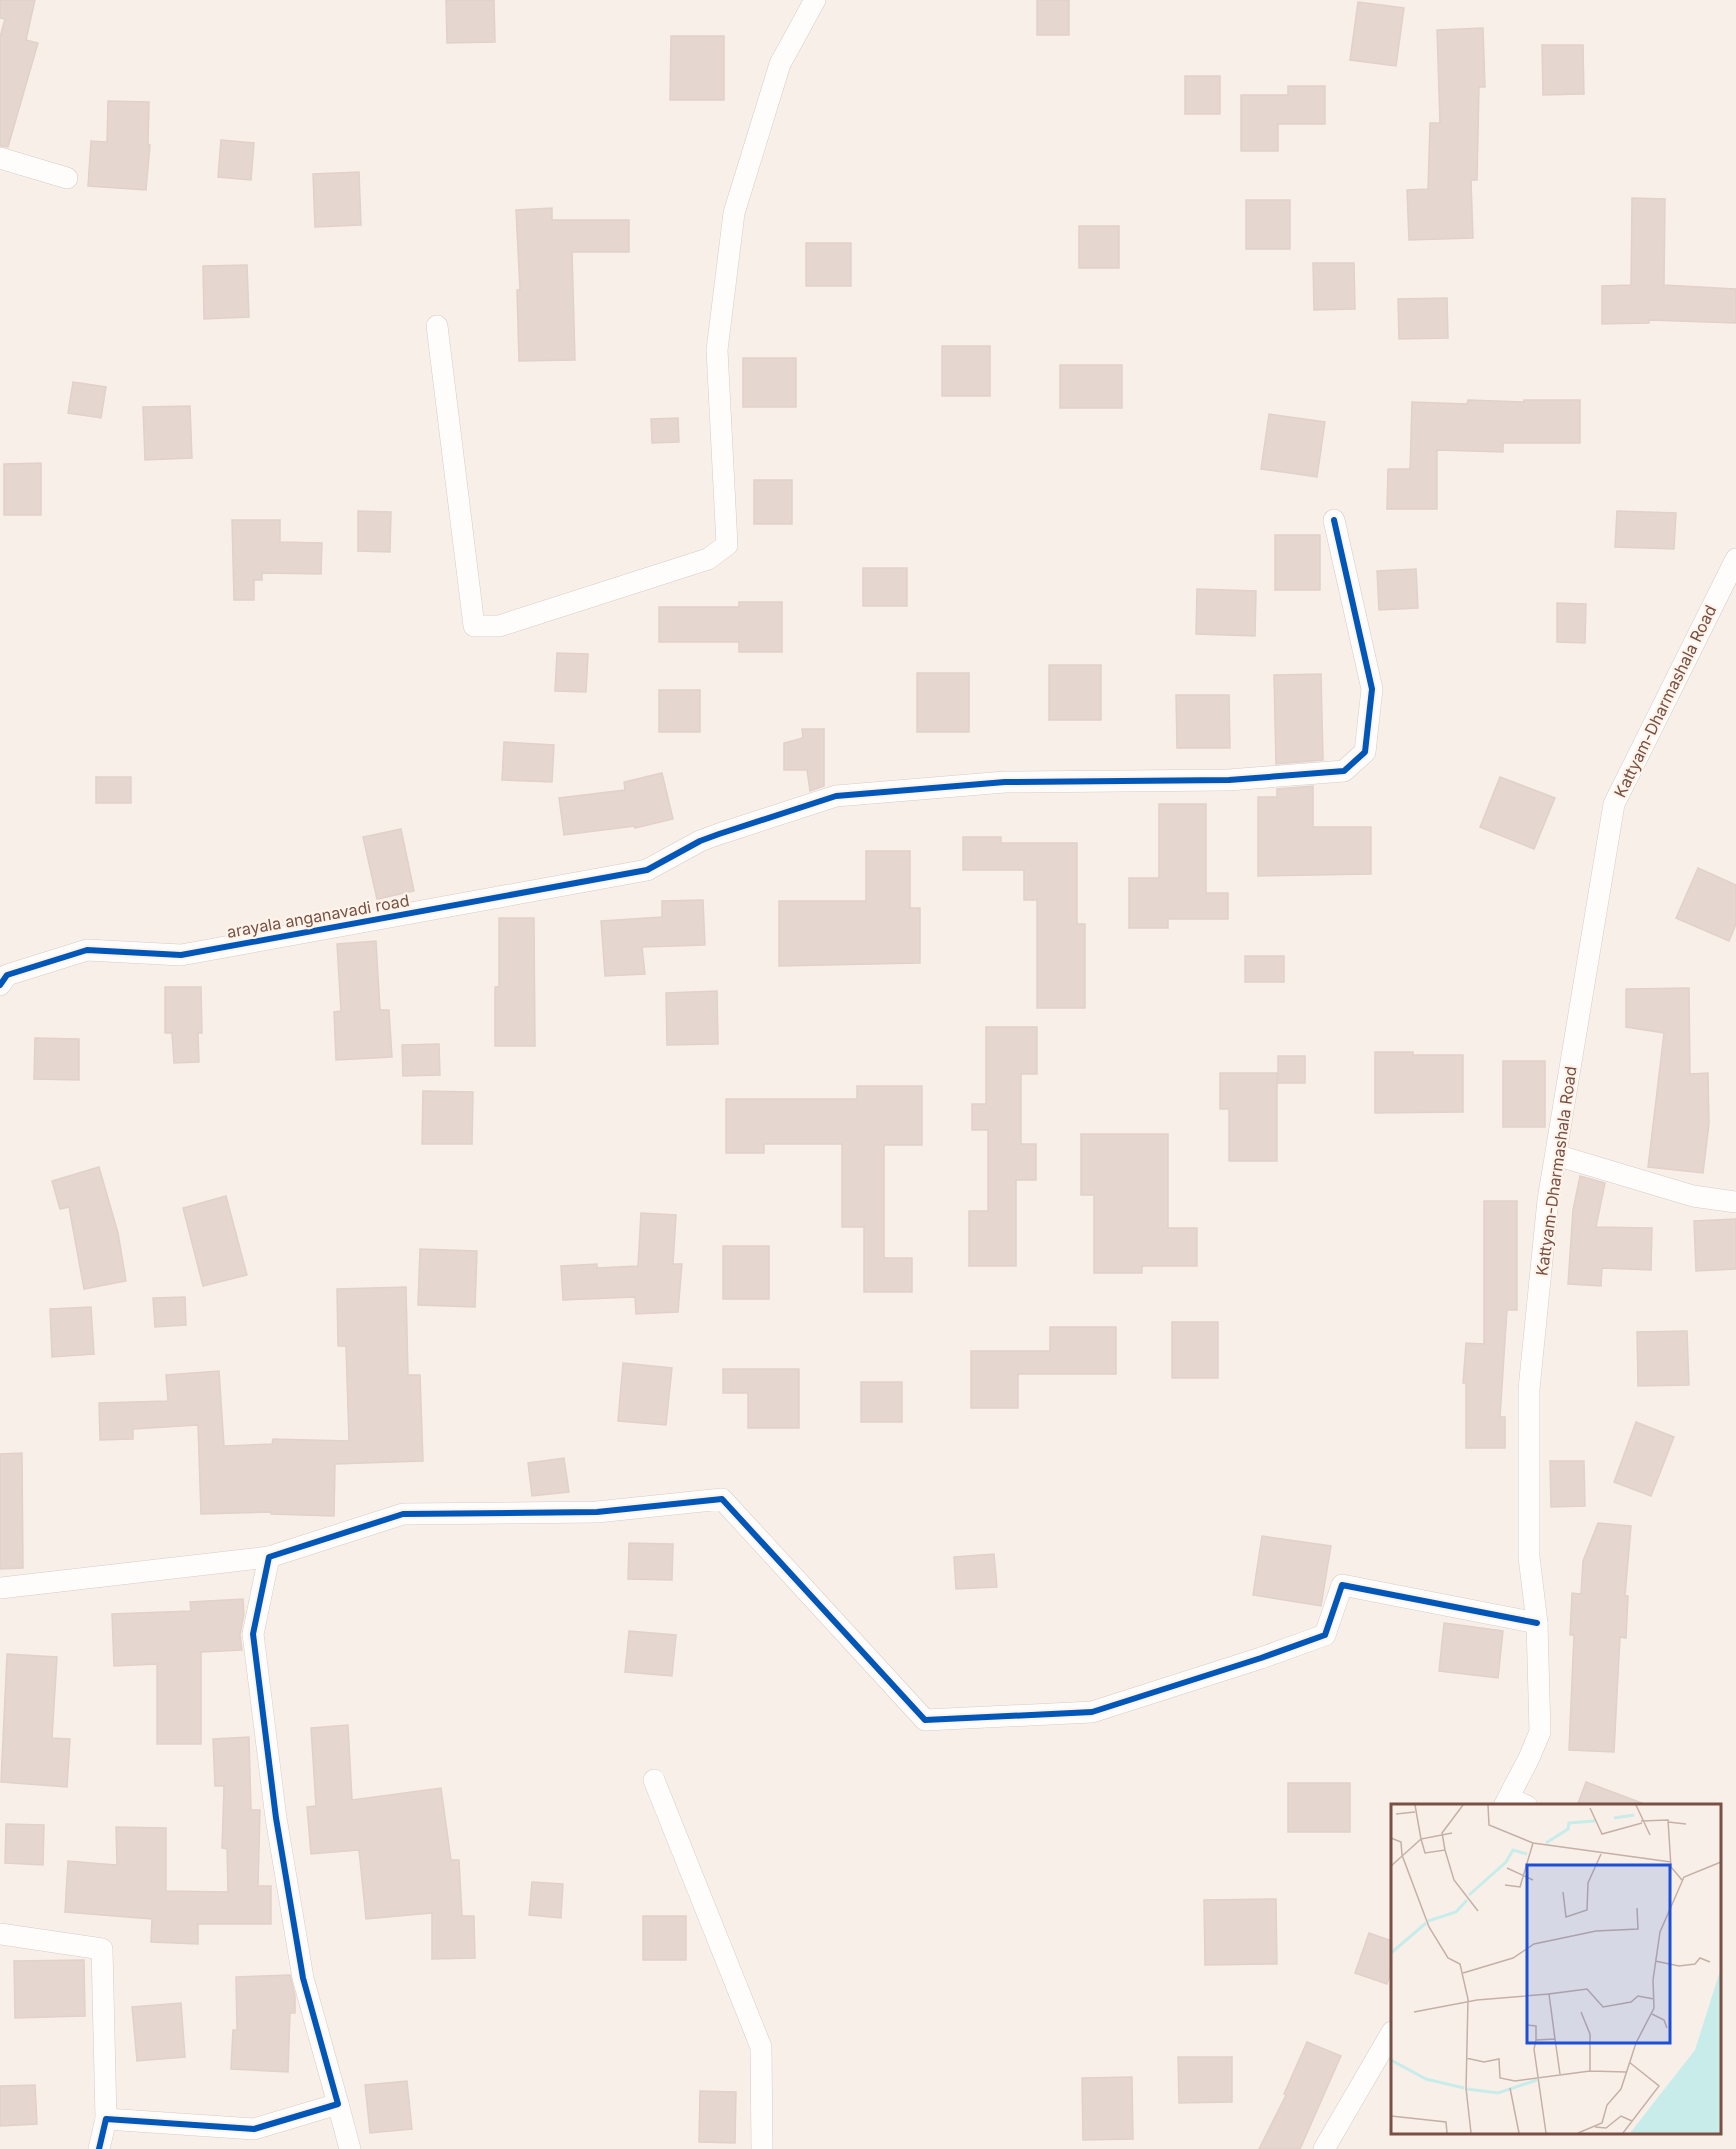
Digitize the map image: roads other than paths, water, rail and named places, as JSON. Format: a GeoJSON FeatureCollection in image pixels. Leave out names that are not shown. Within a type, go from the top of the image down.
{"type":"FeatureCollection","features":[{"type":"Feature","properties":{"kind":"street"},"geometry":{"type":"LineString","coordinates":[[436,327],[474,626],[499,626],[554,609],[708,559],[727,545],[717,350],[734,213],[780,64],[815,0]]}},
{"type":"Feature","properties":{"kind":"street"},"geometry":{"type":"LineString","coordinates":[[0,158],[67,178]]}},
{"type":"Feature","properties":{"kind":"street","name":"arayala anganavadi road"},"geometry":{"type":"LineString","coordinates":[[0,985],[7,975],[87,950],[181,955],[647,870],[700,841],[836,796],[1005,782],[1229,780],[1344,771],[1365,752],[1372,689],[1335,520]]}},
{"type":"Feature","properties":{"kind":"street","name":"Kattyam-Dharmashala Road"},"geometry":{"type":"LineString","coordinates":[[1513,1803],[1540,1731],[1537,1623],[1529,1557],[1528,1389],[1548,1200],[1614,804],[1736,559]]}},
{"type":"Feature","properties":{"kind":"street"},"geometry":{"type":"LineString","coordinates":[[1556,1155],[1693,1196],[1736,1202]]}},
{"type":"Feature","properties":{"kind":"street"},"geometry":{"type":"LineString","coordinates":[[0,1588],[269,1557],[403,1514],[597,1512],[722,1498],[925,1720],[1092,1712],[1261,1658],[1325,1635],[1342,1585],[1537,1623]]}},
{"type":"Feature","properties":{"kind":"street"},"geometry":{"type":"LineString","coordinates":[[269,1557],[252,1634],[276,1818],[303,1978],[350,2149]]}},
{"type":"Feature","properties":{"kind":"street"},"geometry":{"type":"LineString","coordinates":[[654,1780],[761,2047],[762,2149]]}},
{"type":"Feature","properties":{"kind":"street"},"geometry":{"type":"LineString","coordinates":[[0,1934],[102,1949],[106,2119],[99,2149]]}},
{"type":"Feature","properties":{"kind":"street"},"geometry":{"type":"LineString","coordinates":[[1324,2149],[1391,2034]]}},
{"type":"Feature","properties":{"kind":"street"},"geometry":{"type":"LineString","coordinates":[[106,2119],[254,2129],[338,2104]]}}]}
